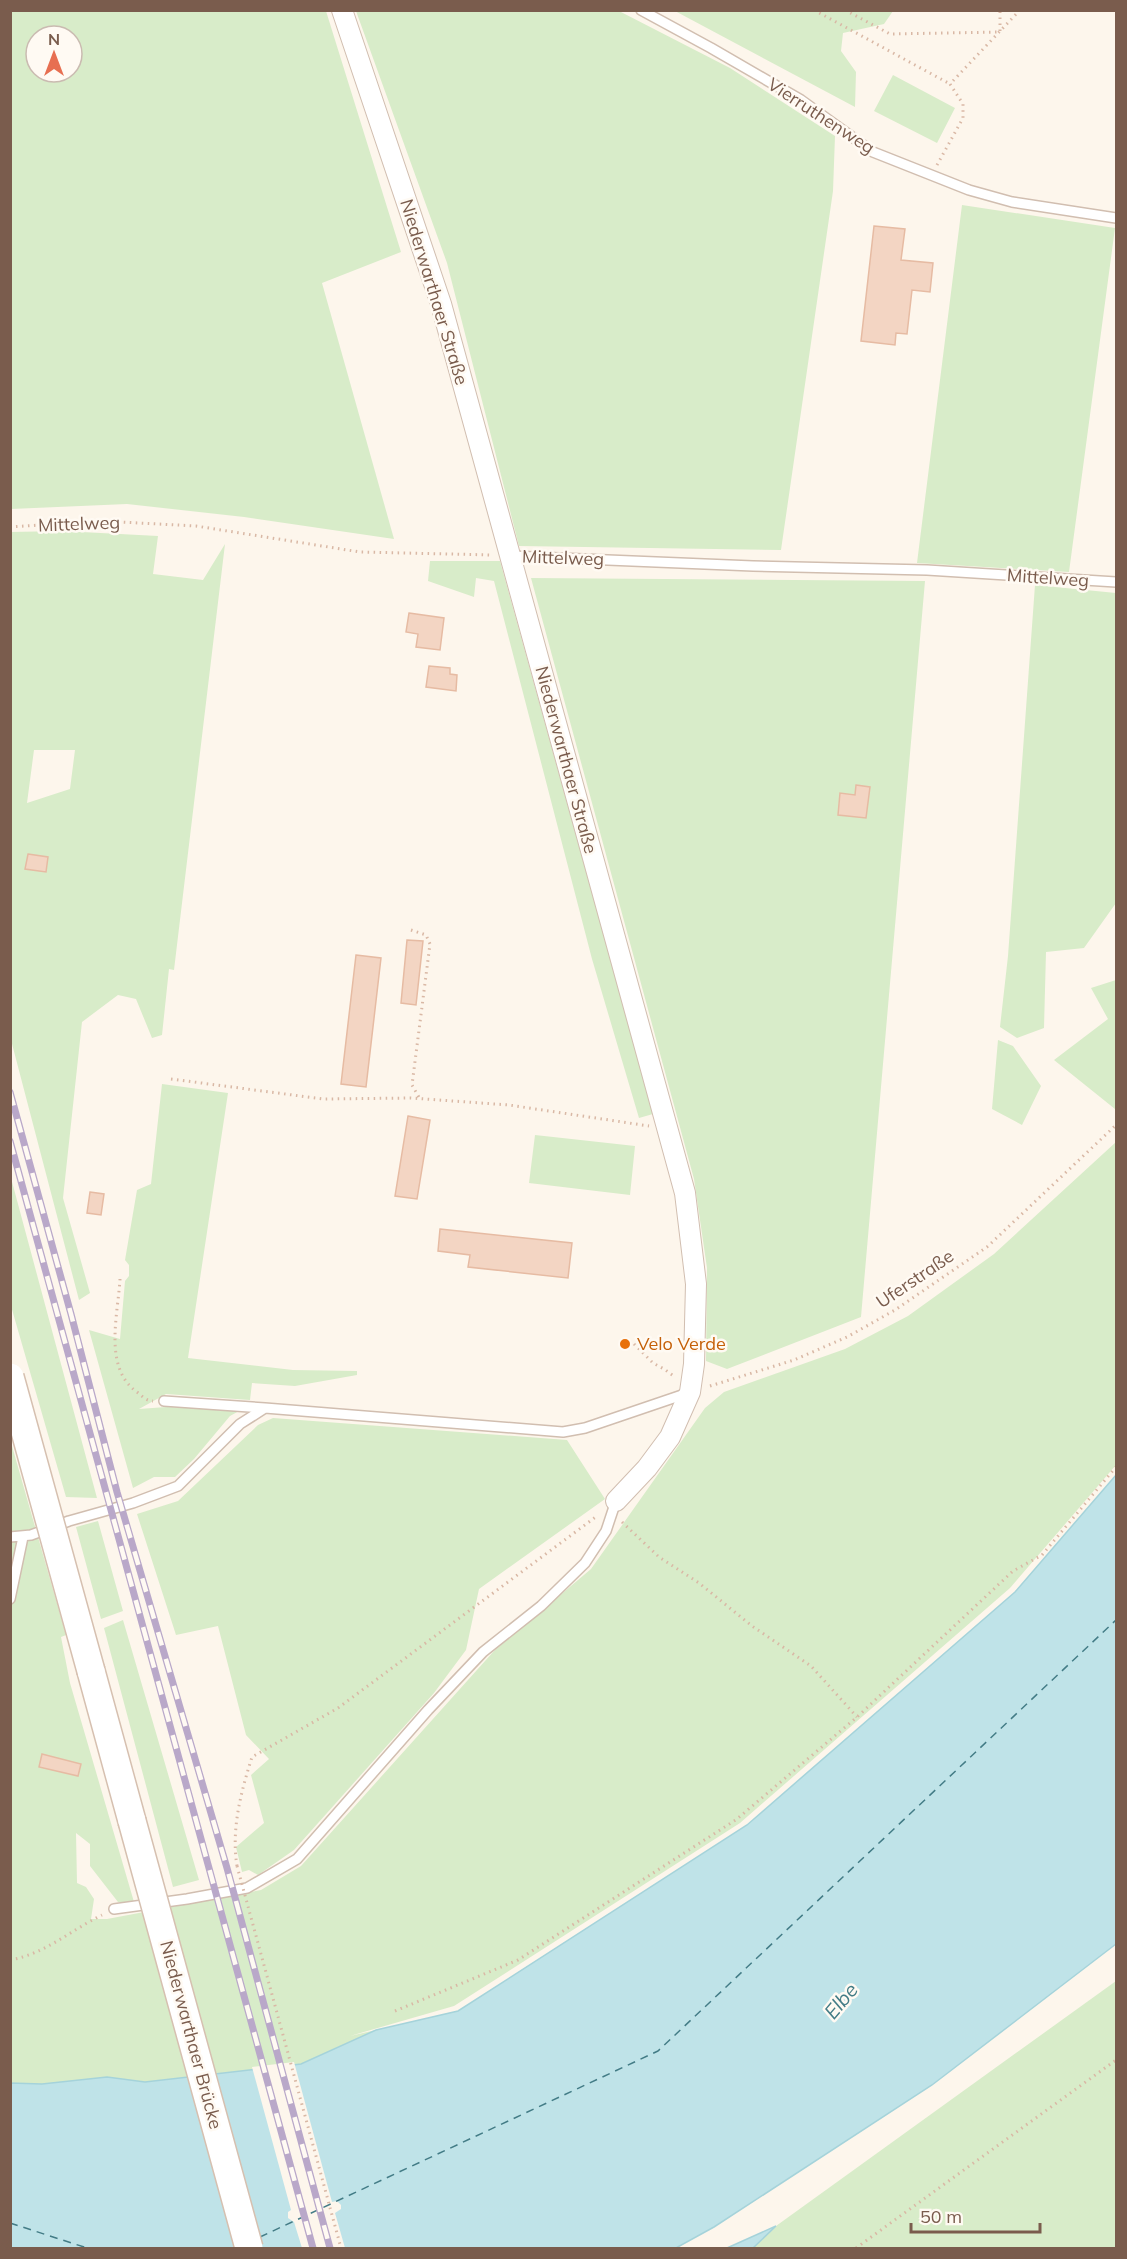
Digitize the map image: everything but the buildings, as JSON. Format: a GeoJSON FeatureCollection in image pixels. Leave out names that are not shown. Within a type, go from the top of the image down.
{"type":"FeatureCollection","features":[{"type":"Feature","properties":{"kind":"main road","name":"Niederwarthaer Brücke"},"geometry":{"type":"LineString","coordinates":[[10,1377],[249,2248]]}},
{"type":"Feature","properties":{"kind":"street","name":"Niederwarthaer Straße"},"geometry":{"type":"LineString","coordinates":[[342,10],[441,304],[685,1193],[695,1264],[696,1328],[690,1392],[670,1437],[614,1506]]}},
{"type":"Feature","properties":{"kind":"lane","name":"Vierruthenweg"},"geometry":{"type":"LineString","coordinates":[[641,10],[801,100],[873,152],[969,190],[1012,202],[1116,218]]}},
{"type":"Feature","properties":{"kind":"lane","name":"Mittelweg"},"geometry":{"type":"LineString","coordinates":[[510,555],[753,566],[927,570],[1116,582]]}},
{"type":"Feature","properties":{"kind":"lane"},"geometry":{"type":"LineString","coordinates":[[164,1401],[563,1432],[585,1428],[690,1392]]}},
{"type":"Feature","properties":{"kind":"lane"},"geometry":{"type":"LineString","coordinates":[[10,1537],[23,1536],[133,1503],[178,1486],[233,1429],[265,1408]]}},
{"type":"Feature","properties":{"kind":"lane"},"geometry":{"type":"LineString","coordinates":[[114,1909],[247,1888],[297,1859],[428,1710],[483,1652],[541,1606],[585,1563],[606,1531],[614,1506]]}},
{"type":"Feature","properties":{"kind":"lane"},"geometry":{"type":"LineString","coordinates":[[10,1599],[23,1536]]}},
{"type":"Feature","properties":{"kind":"path"},"geometry":{"type":"LineString","coordinates":[[814,10],[950,84],[963,104],[963,118],[931,175]]}},
{"type":"Feature","properties":{"kind":"path"},"geometry":{"type":"LineString","coordinates":[[845,10],[890,34],[1000,32]]}},
{"type":"Feature","properties":{"kind":"path"},"geometry":{"type":"LineString","coordinates":[[999,10],[1000,32]]}},
{"type":"Feature","properties":{"kind":"path"},"geometry":{"type":"LineString","coordinates":[[950,84],[1020,10]]}},
{"type":"Feature","properties":{"kind":"path","name":"Mittelweg"},"geometry":{"type":"LineString","coordinates":[[10,526],[101,521],[196,526],[360,552],[510,555]]}},
{"type":"Feature","properties":{"kind":"path"},"geometry":{"type":"LineString","coordinates":[[411,930],[426,935],[430,944],[412,1085],[420,1099]]}},
{"type":"Feature","properties":{"kind":"path"},"geometry":{"type":"LineString","coordinates":[[171,1078],[323,1100],[420,1099],[509,1105],[667,1128]]}},
{"type":"Feature","properties":{"kind":"path","name":"Uferstraße"},"geometry":{"type":"LineString","coordinates":[[690,1392],[794,1360],[847,1337],[895,1310],[987,1247],[1116,1125]]}},
{"type":"Feature","properties":{"kind":"path"},"geometry":{"type":"LineString","coordinates":[[120,1279],[117,1364],[128,1386],[148,1401],[164,1401]]}},
{"type":"Feature","properties":{"kind":"path"},"geometry":{"type":"LineString","coordinates":[[634,1344],[652,1363],[675,1376]]}},
{"type":"Feature","properties":{"kind":"path"},"geometry":{"type":"LineString","coordinates":[[394,2011],[518,1959],[737,1818],[857,1717],[1013,1571],[1042,1555],[1116,1467]]}},
{"type":"Feature","properties":{"kind":"path"},"geometry":{"type":"LineString","coordinates":[[341,2248],[237,1866],[233,1844],[244,1782],[252,1757],[338,1708],[614,1506],[659,1557],[699,1583],[752,1626],[811,1666],[857,1717]]}},
{"type":"Feature","properties":{"kind":"path"},"geometry":{"type":"LineString","coordinates":[[10,1960],[25,1958],[43,1950],[81,1924],[114,1909]]}},
{"type":"Feature","properties":{"kind":"path"},"geometry":{"type":"LineString","coordinates":[[856,2248],[1116,2060]]}},
{"type":"Feature","properties":{"kind":"green space"},"geometry":{"type":"Polygon","coordinates":[[[11,10],[326,11],[401,252],[322,283],[394,539],[244,517],[127,504],[11,509],[11,10]]]}},
{"type":"Feature","properties":{"kind":"green space"},"geometry":{"type":"Polygon","coordinates":[[[893,10],[884,24],[843,33],[841,51],[856,72],[855,107],[675,11],[893,10]]]}},
{"type":"Feature","properties":{"kind":"green space"},"geometry":{"type":"Polygon","coordinates":[[[356,11],[619,11],[730,68],[835,136],[833,191],[781,550],[519,546],[447,263],[356,11]]]}},
{"type":"Feature","properties":{"kind":"green space"},"geometry":{"type":"Polygon","coordinates":[[[893,75],[955,108],[937,143],[874,111],[893,75]]]}},
{"type":"Feature","properties":{"kind":"green space"},"geometry":{"type":"Polygon","coordinates":[[[962,205],[1115,228],[1069,572],[917,563],[962,205]]]}},
{"type":"Feature","properties":{"kind":"green space"},"geometry":{"type":"Polygon","coordinates":[[[62,531],[158,536],[153,574],[203,580],[225,544],[174,970],[169,969],[162,1035],[152,1038],[136,999],[118,995],[82,1022],[63,1198],[90,1293],[79,1300],[11,1040],[10,532],[62,531]],[[34,750],[27,803],[70,789],[75,750],[34,750]]]}},
{"type":"Feature","properties":{"kind":"green space"},"geometry":{"type":"Polygon","coordinates":[[[430,561],[500,561],[653,1114],[639,1118],[592,959],[494,581],[476,578],[474,597],[428,581],[430,561]]]}},
{"type":"Feature","properties":{"kind":"green space"},"geometry":{"type":"Polygon","coordinates":[[[531,578],[925,581],[861,1317],[727,1369],[706,1361],[707,1268],[694,1179],[531,578]]]}},
{"type":"Feature","properties":{"kind":"green space"},"geometry":{"type":"Polygon","coordinates":[[[1035,585],[1116,593],[1116,903],[1084,948],[1046,952],[1044,1028],[1017,1038],[1000,1027],[1008,956],[1035,585]]]}},
{"type":"Feature","properties":{"kind":"green space"},"geometry":{"type":"Polygon","coordinates":[[[1116,980],[1115,1109],[1054,1060],[1108,1019],[1091,988],[1116,980]]]}},
{"type":"Feature","properties":{"kind":"green space"},"geometry":{"type":"Polygon","coordinates":[[[998,1040],[1013,1046],[1041,1086],[1022,1125],[992,1109],[998,1040]]]}},
{"type":"Feature","properties":{"kind":"green space"},"geometry":{"type":"Polygon","coordinates":[[[162,1084],[228,1093],[188,1358],[293,1370],[357,1371],[357,1375],[295,1386],[252,1383],[250,1400],[166,1394],[139,1409],[230,1408],[239,1411],[230,1416],[194,1459],[175,1477],[154,1477],[133,1488],[89,1330],[120,1339],[125,1281],[129,1276],[129,1265],[125,1260],[137,1190],[151,1184],[162,1084]]]}},
{"type":"Feature","properties":{"kind":"green space"},"geometry":{"type":"Polygon","coordinates":[[[535,1135],[635,1146],[630,1195],[529,1183],[535,1135]]]}},
{"type":"Feature","properties":{"kind":"green space"},"geometry":{"type":"Polygon","coordinates":[[[1116,1142],[1116,1465],[1010,1588],[740,1823],[454,2006],[350,2036],[376,2030],[301,2064],[145,2082],[107,2077],[42,2084],[11,2083],[10,1439],[66,1635],[61,1637],[70,1683],[134,1902],[118,1902],[90,1866],[90,1844],[76,1833],[77,1883],[86,1887],[94,1899],[91,1919],[107,1919],[261,1890],[301,1866],[494,1651],[591,1569],[705,1408],[724,1392],[845,1349],[908,1316],[994,1254],[1116,1142]]]}},
{"type":"Feature","properties":{"kind":"green space"},"geometry":{"type":"Polygon","coordinates":[[[10,1178],[97,1498],[66,1497],[11,1306],[10,1178]]]}},
{"type":"Feature","properties":{"kind":"green space"},"geometry":{"type":"Polygon","coordinates":[[[273,1418],[567,1440],[605,1499],[479,1589],[466,1650],[434,1693],[294,1850],[258,1875],[249,1870],[242,1872],[236,1847],[264,1823],[251,1775],[269,1759],[246,1735],[218,1626],[176,1635],[137,1514],[178,1501],[258,1425],[273,1418]]]}},
{"type":"Feature","properties":{"kind":"green space"},"geometry":{"type":"Polygon","coordinates":[[[98,1521],[123,1611],[101,1619],[76,1527],[98,1521]]]}},
{"type":"Feature","properties":{"kind":"green space"},"geometry":{"type":"Polygon","coordinates":[[[123,1620],[199,1880],[173,1887],[104,1628],[123,1620]]]}},
{"type":"Feature","properties":{"kind":"green space"},"geometry":{"type":"Polygon","coordinates":[[[1116,1981],[1116,2248],[753,2248],[776,2226],[1116,1981]]]}},
{"type":"Feature","properties":{"kind":"water","name":"Elbe"},"geometry":{"type":"Polygon","coordinates":[[[1116,1475],[1116,1944],[932,2085],[714,2227],[676,2248],[11,2248],[10,2083],[42,2084],[107,2077],[145,2082],[301,2064],[376,2030],[458,2011],[747,1825],[1015,1592],[1116,1475]]]}},
{"type":"Feature","properties":{"kind":"water"},"geometry":{"type":"Polygon","coordinates":[[[776,2226],[753,2248],[727,2248],[776,2226]]]}},
{"type":"Feature","properties":{"kind":"pier"},"geometry":{"type":"Polygon","coordinates":[[[294,2062],[332,2202],[337,2201],[341,2205],[341,2209],[335,2213],[345,2248],[302,2248],[294,2222],[288,2218],[288,2212],[291,2210],[252,2067],[294,2062]]]}},
{"type":"Feature","properties":{"kind":"ferry route"},"geometry":{"type":"LineString","coordinates":[[260,2237],[658,2051],[1116,1620]]}},
{"type":"Feature","properties":{"kind":"ferry route"},"geometry":{"type":"LineString","coordinates":[[10,2223],[87,2248]]}},
{"type":"Feature","properties":{"kind":"railway"},"geometry":{"type":"LineString","coordinates":[[10,1092],[117,1492],[227,1868],[330,2248]]}},
{"type":"Feature","properties":{"kind":"railway"},"geometry":{"type":"LineString","coordinates":[[10,1141],[313,2248]]}},
{"type":"Feature","properties":{"kind":"place","name":"Velo Verde"},"geometry":{"type":"Point","coordinates":[625,1344]}}]}
